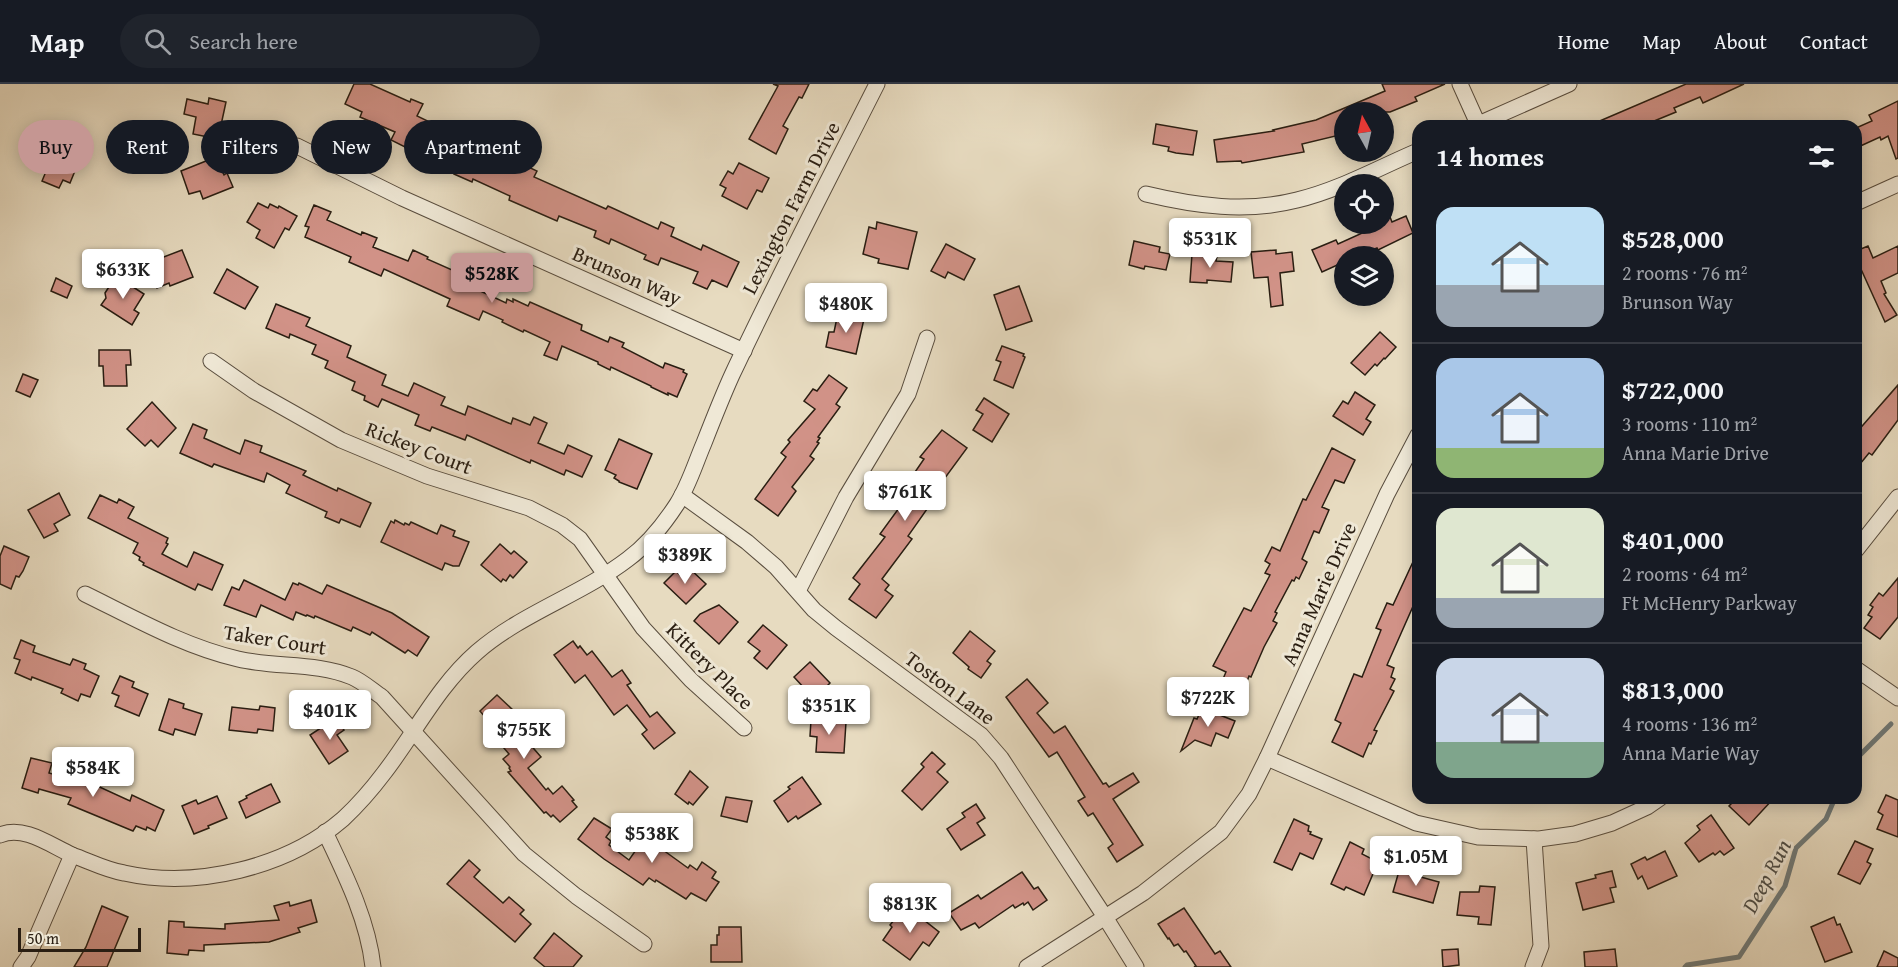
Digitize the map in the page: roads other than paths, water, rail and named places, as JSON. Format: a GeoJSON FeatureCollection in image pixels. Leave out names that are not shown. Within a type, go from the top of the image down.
{"type":"FeatureCollection","features":[{"type":"Feature","properties":{"kind":"street","name":"Lexington Farm Drive"},"geometry":{"type":"LineString","coordinates":[[0,835],[7,832],[23,832],[72,855],[122,873],[183,879],[212,876],[270,861],[304,845],[343,818],[374,786],[443,687],[475,654],[506,631],[605,574],[639,550],[653,535],[682,495],[694,472],[744,351],[877,84]]}},
{"type":"Feature","properties":{"kind":"street"},"geometry":{"type":"LineString","coordinates":[[1460,84],[1474,120]]}},
{"type":"Feature","properties":{"kind":"street"},"geometry":{"type":"LineString","coordinates":[[1487,120],[1569,84]]}},
{"type":"Feature","properties":{"kind":"street","name":"Brunson Way"},"geometry":{"type":"LineString","coordinates":[[299,147],[402,198],[744,351]]}},
{"type":"Feature","properties":{"kind":"street"},"geometry":{"type":"LineString","coordinates":[[1146,194],[1182,203],[1220,207],[1264,206],[1330,190],[1412,154]]}},
{"type":"Feature","properties":{"kind":"street"},"geometry":{"type":"LineString","coordinates":[[1862,200],[1898,184]]}},
{"type":"Feature","properties":{"kind":"street"},"geometry":{"type":"LineString","coordinates":[[798,591],[846,496],[908,394],[927,338]]}},
{"type":"Feature","properties":{"kind":"street","name":"Rickey Court"},"geometry":{"type":"LineString","coordinates":[[211,361],[254,391],[341,440],[427,476],[542,514],[562,525],[580,539],[605,574]]}},
{"type":"Feature","properties":{"kind":"street","name":"Anna Marie Drive"},"geometry":{"type":"LineString","coordinates":[[1027,967],[1143,893],[1221,832],[1249,794],[1268,758],[1387,494],[1412,446]]}},
{"type":"Feature","properties":{"kind":"street","name":"Toston Lane"},"geometry":{"type":"LineString","coordinates":[[682,495],[747,542],[776,567],[814,610],[836,628],[981,735],[1001,758],[1106,917],[1136,967]]}},
{"type":"Feature","properties":{"kind":"street"},"geometry":{"type":"LineString","coordinates":[[1862,542],[1898,497]]}},
{"type":"Feature","properties":{"kind":"street","name":"Kittery Place"},"geometry":{"type":"LineString","coordinates":[[605,574],[643,628],[691,680],[744,728]]}},
{"type":"Feature","properties":{"kind":"street","name":"Taker Court"},"geometry":{"type":"LineString","coordinates":[[85,594],[205,649],[248,661],[331,670],[354,678],[382,697],[524,854],[576,896],[644,944]]}},
{"type":"Feature","properties":{"kind":"street"},"geometry":{"type":"LineString","coordinates":[[1862,673],[1898,698]]}},
{"type":"Feature","properties":{"kind":"street"},"geometry":{"type":"LineString","coordinates":[[1268,758],[1416,823],[1478,837],[1534,839],[1575,834],[1612,824],[1651,804]]}},
{"type":"Feature","properties":{"kind":"street"},"geometry":{"type":"LineString","coordinates":[[325,832],[361,916],[372,967]]}},
{"type":"Feature","properties":{"kind":"street"},"geometry":{"type":"LineString","coordinates":[[1533,967],[1541,946],[1534,839]]}},
{"type":"Feature","properties":{"kind":"street"},"geometry":{"type":"LineString","coordinates":[[21,967],[28,957],[72,855]]}},
{"type":"Feature","properties":{"kind":"waterway","name":"Deep Run"},"geometry":{"type":"LineString","coordinates":[[1862,753],[1891,724]]}},
{"type":"Feature","properties":{"kind":"waterway","name":"Deep Run"},"geometry":{"type":"LineString","coordinates":[[1685,967],[1739,957],[1785,886],[1796,848],[1826,819],[1832,804]]}}]}
